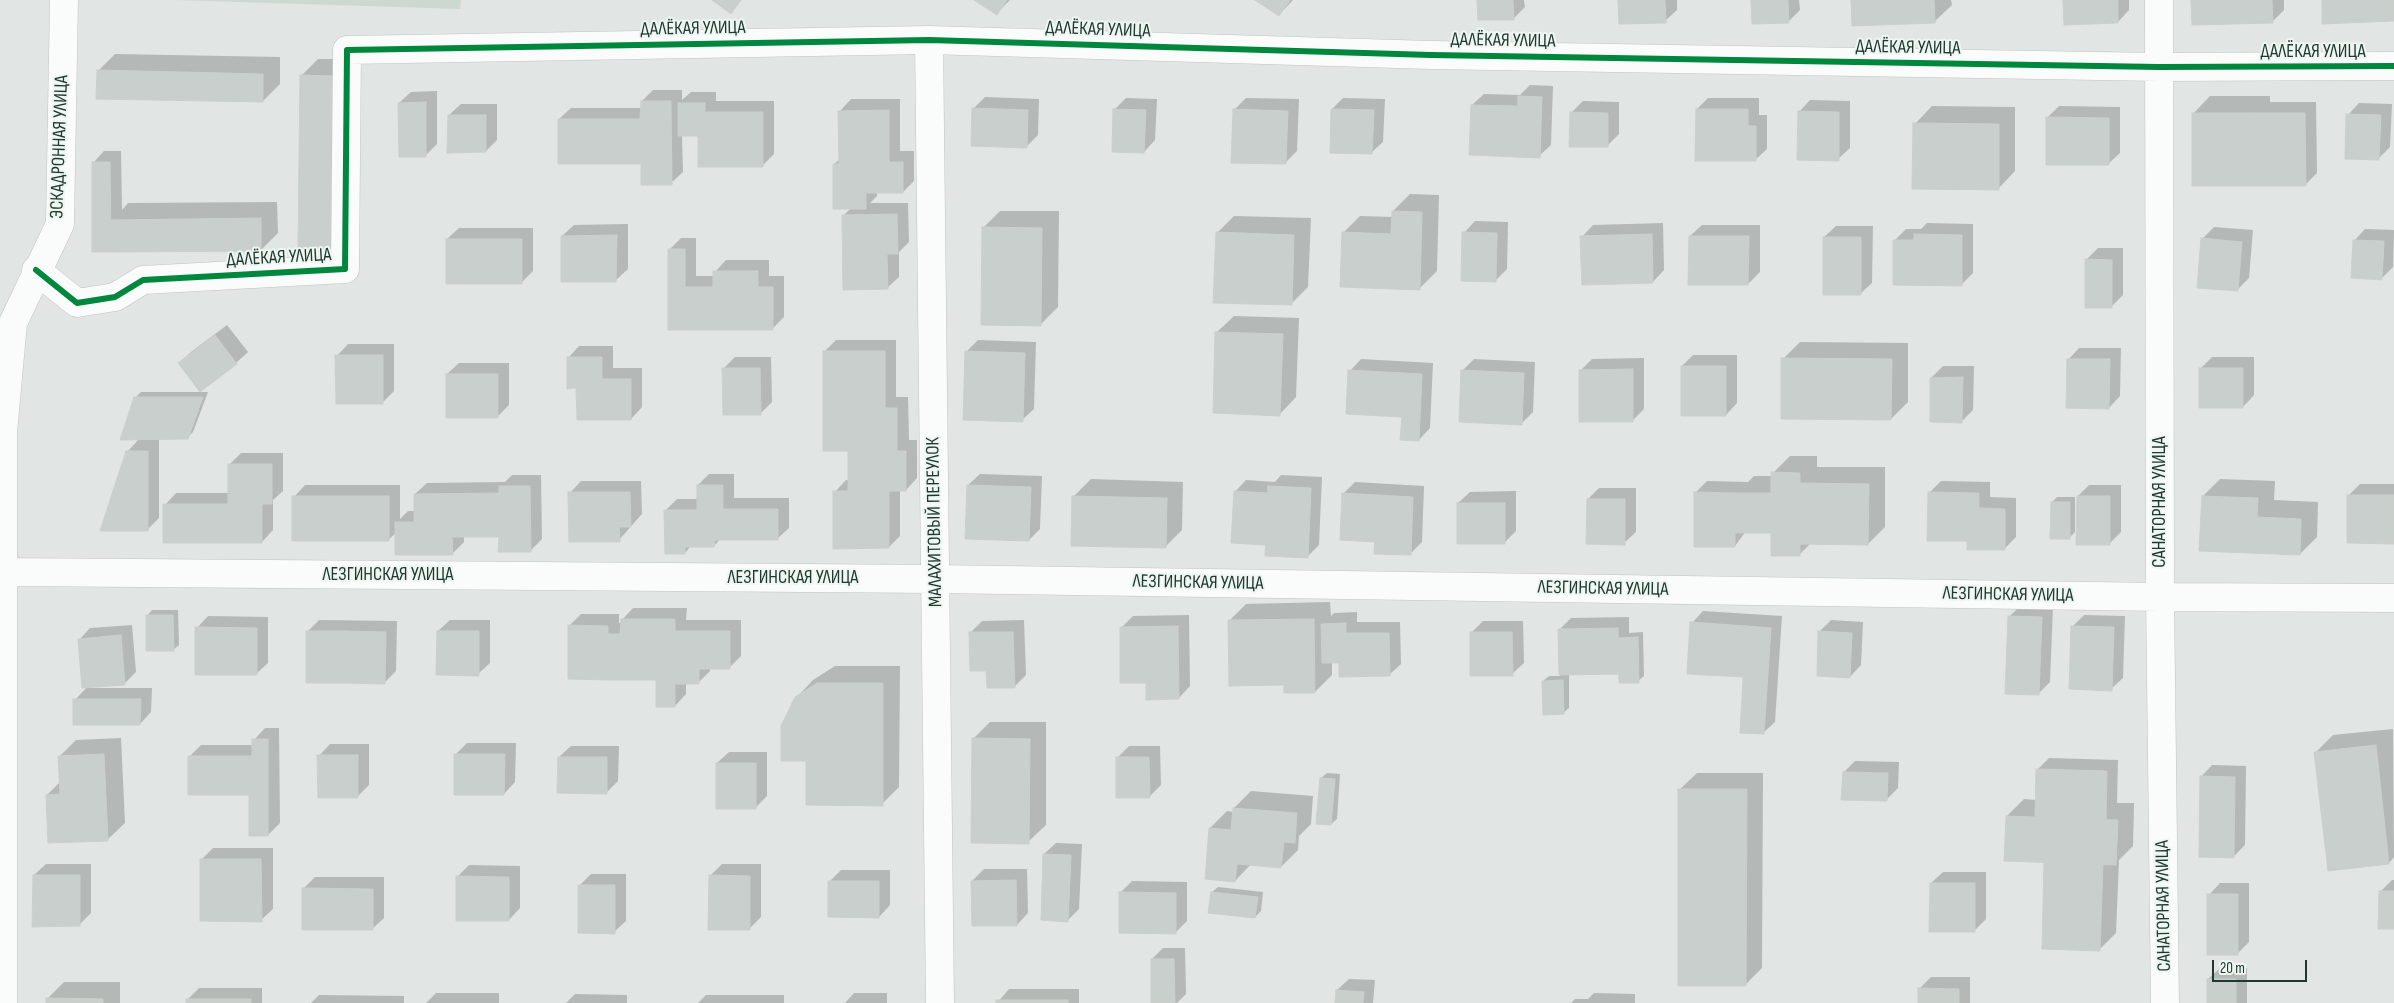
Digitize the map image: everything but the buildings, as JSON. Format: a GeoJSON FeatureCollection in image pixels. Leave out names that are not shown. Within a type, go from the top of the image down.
{"type":"FeatureCollection","features":[{"type":"Feature","properties":{"kind":"street","name":"ЭСКАДРОННАЯ УЛИЦА"},"geometry":{"type":"LineString","coordinates":[[3,1003],[3,432],[13,323],[36,270],[60,224],[64,0]]}},
{"type":"Feature","properties":{"kind":"street","name":"САНАТОРНАЯ УЛИЦА"},"geometry":{"type":"LineString","coordinates":[[2159,0],[2160,597],[2165,1003]]}},
{"type":"Feature","properties":{"kind":"street","name":"ДАЛЁКАЯ УЛИЦА"},"geometry":{"type":"LineString","coordinates":[[36,270],[77,303],[115,297],[143,280],[345,269],[347,50],[929,40],[1431,55],[2159,67],[2394,66]]}},
{"type":"Feature","properties":{"kind":"street","name":"МАЛАХИТОВЫЙ ПЕРЕУЛОК"},"geometry":{"type":"LineString","coordinates":[[929,40],[940,1003]]}},
{"type":"Feature","properties":{"kind":"street","name":"ЛЕЗГИНСКАЯ УЛИЦА"},"geometry":{"type":"LineString","coordinates":[[3,572],[936,579],[2160,597],[2394,598]]}},
{"type":"Feature","properties":{"kind":"shaded area"},"geometry":{"type":"Polygon","coordinates":[[[175,0],[461,0],[460,9],[175,0]]]}},
{"type":"Feature","properties":{"kind":"cycle path"},"geometry":{"type":"LineString","coordinates":[[36,270],[77,303],[115,297],[143,280],[345,269],[347,50],[929,40],[1431,55],[2159,67],[2394,66]]}}]}
